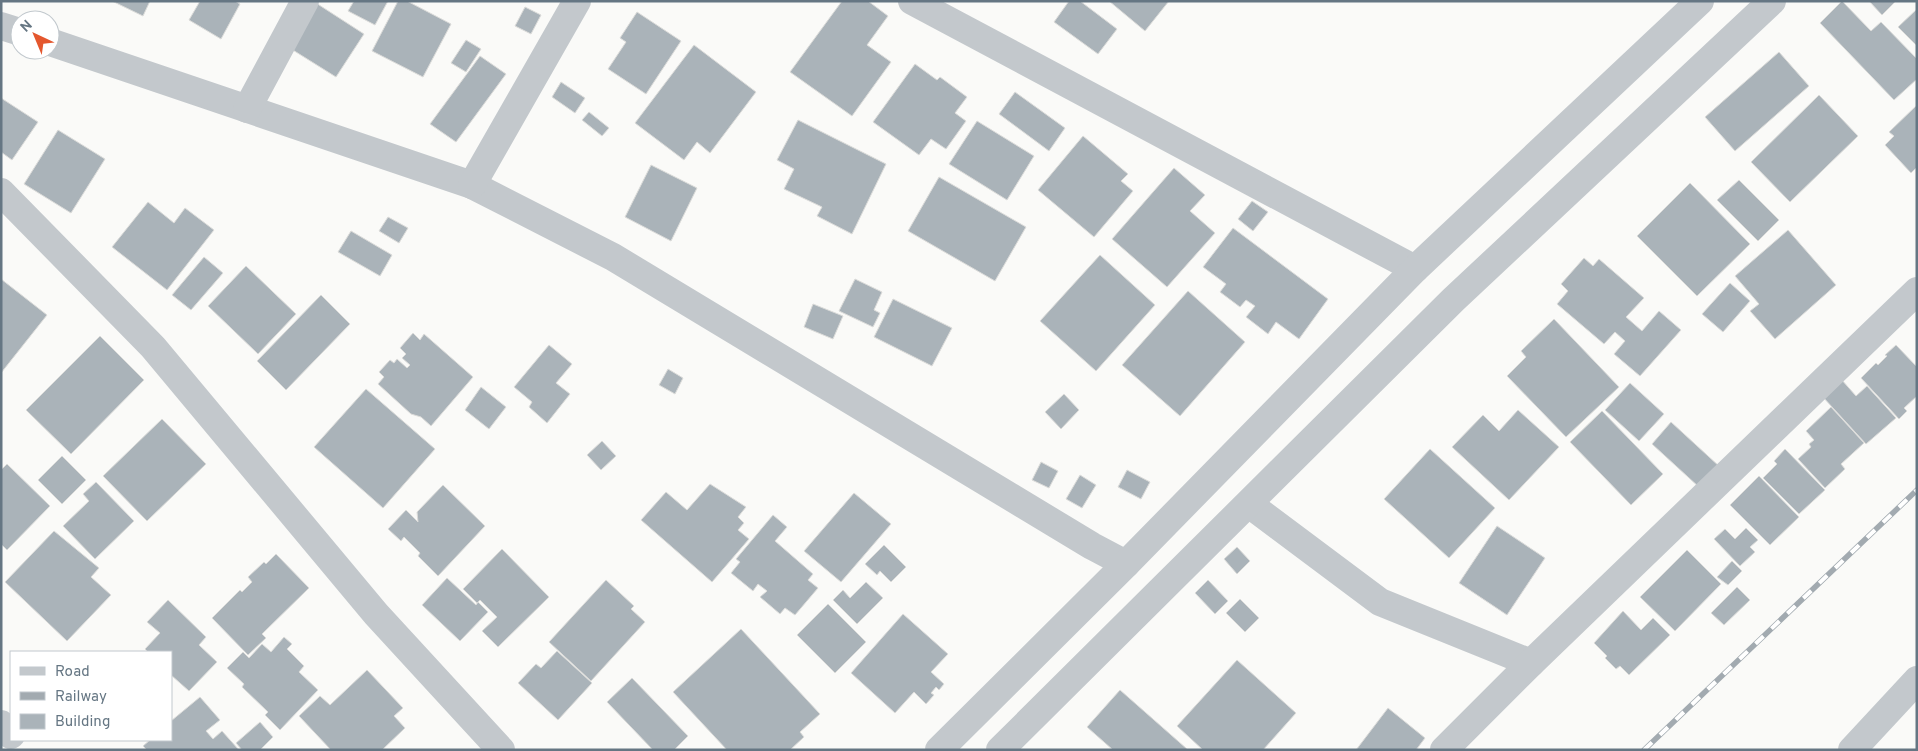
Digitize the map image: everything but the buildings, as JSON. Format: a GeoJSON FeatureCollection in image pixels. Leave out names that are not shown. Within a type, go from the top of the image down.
{"type":"FeatureCollection","features":[{"type":"Feature","properties":{"kind":"street"},"geometry":{"type":"LineString","coordinates":[[247,109],[305,1]]}},
{"type":"Feature","properties":{"kind":"street"},"geometry":{"type":"LineString","coordinates":[[472,185],[577,1]]}},
{"type":"Feature","properties":{"kind":"street"},"geometry":{"type":"LineString","coordinates":[[912,1],[1416,269]]}},
{"type":"Feature","properties":{"kind":"street"},"geometry":{"type":"LineString","coordinates":[[939,750],[1126,564],[1416,269],[1700,1]]}},
{"type":"Feature","properties":{"kind":"street"},"geometry":{"type":"LineString","coordinates":[[1000,750],[1453,300],[1772,1]]}},
{"type":"Feature","properties":{"kind":"street"},"geometry":{"type":"LineString","coordinates":[[60,45],[472,185],[613,257],[1076,536],[1126,564]]}},
{"type":"Feature","properties":{"kind":"street"},"geometry":{"type":"LineString","coordinates":[[1,192],[153,347],[376,614],[501,750]]}},
{"type":"Feature","properties":{"kind":"street"},"geometry":{"type":"LineString","coordinates":[[1444,750],[1531,663],[1917,291]]}},
{"type":"Feature","properties":{"kind":"street"},"geometry":{"type":"LineString","coordinates":[[1249,504],[1380,602],[1531,663]]}},
{"type":"Feature","properties":{"kind":"street"},"geometry":{"type":"LineString","coordinates":[[1852,750],[1917,680]]}},
{"type":"Feature","properties":{"kind":"street"},"geometry":{"type":"LineString","coordinates":[[1,724],[10,734]]}},
{"type":"Feature","properties":{"kind":"railway"},"geometry":{"type":"LineString","coordinates":[[1644,750],[1917,490]]}}]}
